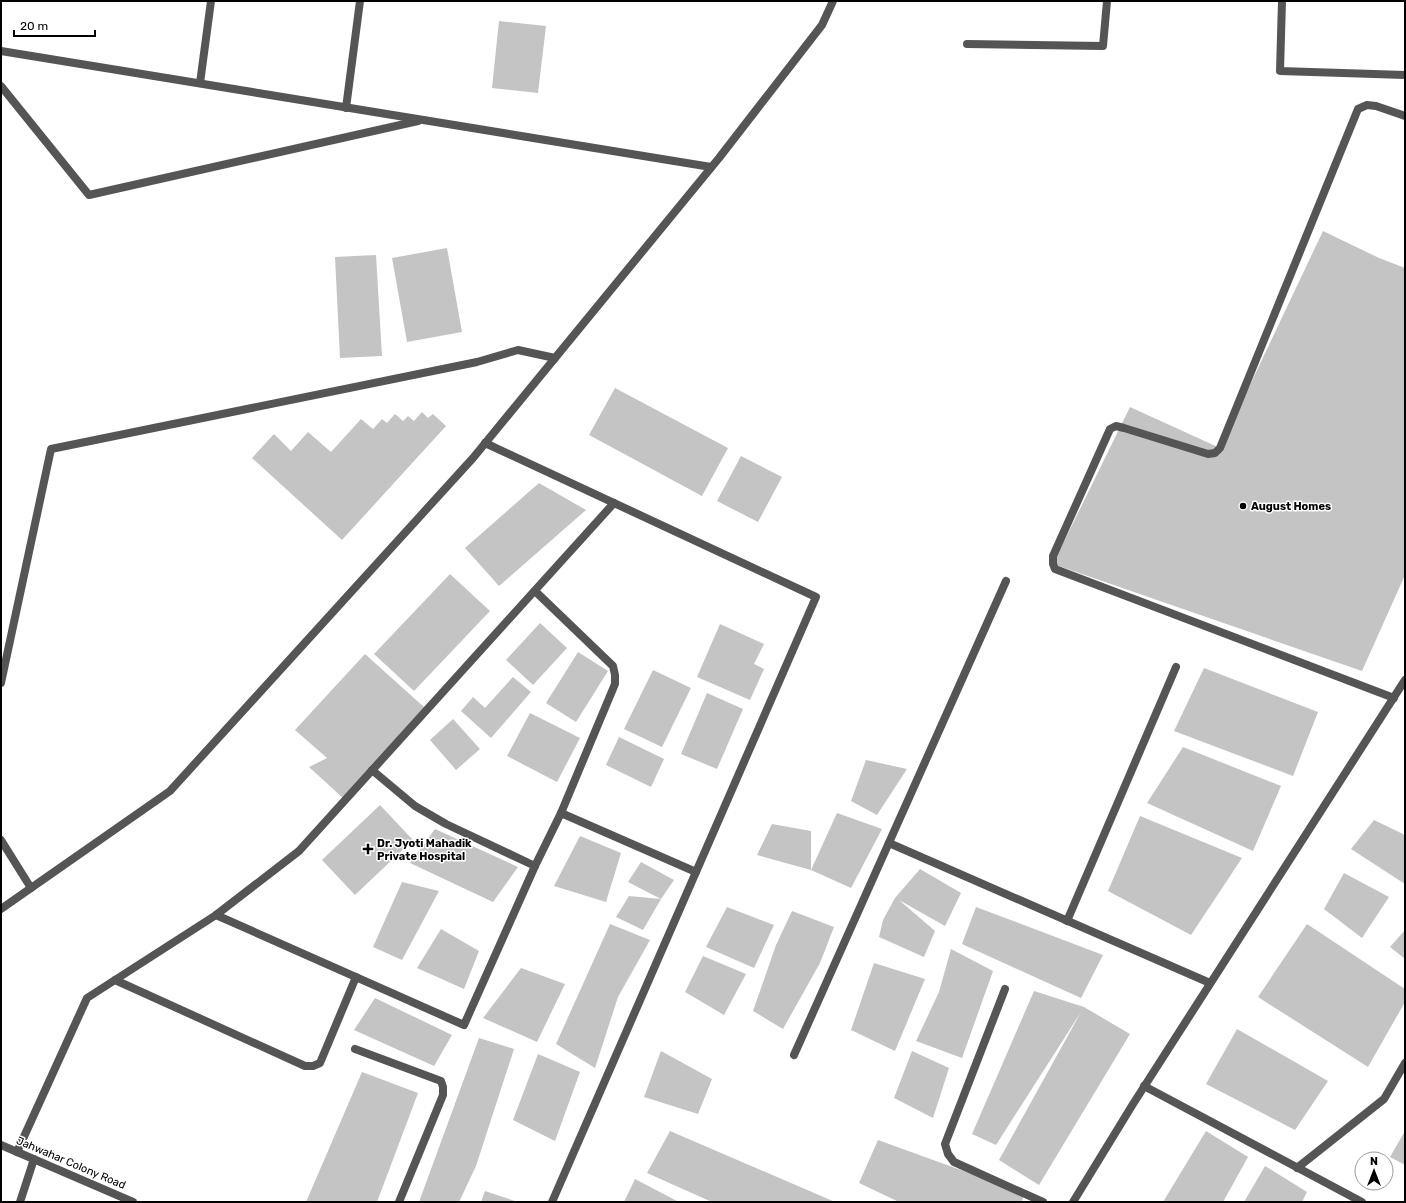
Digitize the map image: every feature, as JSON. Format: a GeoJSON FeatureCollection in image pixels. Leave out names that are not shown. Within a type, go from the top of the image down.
{"type":"FeatureCollection","features":[{"type":"Feature","properties":{"kind":"street"},"geometry":{"type":"LineString","coordinates":[[200,83],[211,1]]}},
{"type":"Feature","properties":{"kind":"street"},"geometry":{"type":"LineString","coordinates":[[346,108],[360,1]]}},
{"type":"Feature","properties":{"kind":"street"},"geometry":{"type":"LineString","coordinates":[[1,909],[170,791],[485,443],[711,167],[822,25],[833,1]]}},
{"type":"Feature","properties":{"kind":"street"},"geometry":{"type":"LineString","coordinates":[[968,44],[1103,46],[1107,1]]}},
{"type":"Feature","properties":{"kind":"street"},"geometry":{"type":"LineString","coordinates":[[1282,1],[1280,71],[1405,75]]}},
{"type":"Feature","properties":{"kind":"street"},"geometry":{"type":"LineString","coordinates":[[1,51],[711,167]]}},
{"type":"Feature","properties":{"kind":"street"},"geometry":{"type":"LineString","coordinates":[[1,86],[89,195],[422,120]]}},
{"type":"Feature","properties":{"kind":"street"},"geometry":{"type":"LineString","coordinates":[[1394,698],[1056,569],[1053,564],[1053,556],[1110,429],[1116,426],[1124,428],[1208,454],[1215,453],[1220,448],[1358,109],[1367,104],[1405,116]]}},
{"type":"Feature","properties":{"kind":"street"},"geometry":{"type":"LineString","coordinates":[[1,683],[51,449],[477,362],[518,350],[555,358]]}},
{"type":"Feature","properties":{"kind":"street"},"geometry":{"type":"LineString","coordinates":[[485,443],[816,597],[552,1202]]}},
{"type":"Feature","properties":{"kind":"street"},"geometry":{"type":"LineString","coordinates":[[17,1152],[87,998],[216,915],[299,851],[614,503]]}},
{"type":"Feature","properties":{"kind":"street"},"geometry":{"type":"LineString","coordinates":[[794,1055],[1006,581]]}},
{"type":"Feature","properties":{"kind":"street"},"geometry":{"type":"LineString","coordinates":[[216,915],[464,1025],[535,866],[561,813],[615,684],[613,666],[535,591]]}},
{"type":"Feature","properties":{"kind":"street"},"geometry":{"type":"LineString","coordinates":[[1066,921],[1176,667]]}},
{"type":"Feature","properties":{"kind":"street"},"geometry":{"type":"LineString","coordinates":[[1073,1202],[1144,1086],[1405,680]]}},
{"type":"Feature","properties":{"kind":"street"},"geometry":{"type":"LineString","coordinates":[[372,770],[415,806],[446,824],[535,866]]}},
{"type":"Feature","properties":{"kind":"street"},"geometry":{"type":"LineString","coordinates":[[561,813],[696,872]]}},
{"type":"Feature","properties":{"kind":"street"},"geometry":{"type":"LineString","coordinates":[[1,840],[31,888]]}},
{"type":"Feature","properties":{"kind":"street"},"geometry":{"type":"LineString","coordinates":[[889,843],[1210,983]]}},
{"type":"Feature","properties":{"kind":"street"},"geometry":{"type":"LineString","coordinates":[[115,980],[305,1066],[313,1066],[320,1063],[356,977]]}},
{"type":"Feature","properties":{"kind":"street"},"geometry":{"type":"LineString","coordinates":[[1005,989],[945,1144],[948,1154],[954,1162],[1043,1202]]}},
{"type":"Feature","properties":{"kind":"street"},"geometry":{"type":"LineString","coordinates":[[355,1049],[441,1081],[443,1087],[443,1095],[399,1202]]}},
{"type":"Feature","properties":{"kind":"street"},"geometry":{"type":"LineString","coordinates":[[1297,1168],[1384,1099],[1405,1063]]}},
{"type":"Feature","properties":{"kind":"street"},"geometry":{"type":"LineString","coordinates":[[1144,1086],[1362,1202]]}},
{"type":"Feature","properties":{"kind":"street","name":"Jahwahar Colony Road"},"geometry":{"type":"LineString","coordinates":[[1,1145],[133,1202]]}},
{"type":"Feature","properties":{"kind":"street"},"geometry":{"type":"LineString","coordinates":[[20,1202],[34,1159]]}},
{"type":"Feature","properties":{"kind":"building"},"geometry":{"type":"Polygon","coordinates":[[[499,21],[546,26],[538,93],[492,88],[499,21]]]}},
{"type":"Feature","properties":{"kind":"building","name":"August Homes"},"geometry":{"type":"Polygon","coordinates":[[[1323,231],[1379,258],[1405,268],[1405,575],[1362,671],[1053,564],[1130,407],[1220,448],[1323,231]]]}},
{"type":"Feature","properties":{"kind":"building"},"geometry":{"type":"Polygon","coordinates":[[[447,248],[462,332],[407,342],[392,258],[447,248]]]}},
{"type":"Feature","properties":{"kind":"building"},"geometry":{"type":"Polygon","coordinates":[[[376,255],[382,356],[340,358],[335,257],[376,255]]]}},
{"type":"Feature","properties":{"kind":"building"},"geometry":{"type":"Polygon","coordinates":[[[615,388],[728,448],[702,496],[589,435],[615,388]]]}},
{"type":"Feature","properties":{"kind":"building"},"geometry":{"type":"Polygon","coordinates":[[[422,412],[428,418],[433,414],[446,426],[342,540],[252,458],[274,434],[291,451],[308,432],[331,452],[361,419],[373,429],[382,419],[387,423],[395,414],[403,421],[408,416],[414,421],[422,412]]]}},
{"type":"Feature","properties":{"kind":"building"},"geometry":{"type":"Polygon","coordinates":[[[741,456],[782,477],[758,522],[717,501],[741,456]]]}},
{"type":"Feature","properties":{"kind":"building"},"geometry":{"type":"Polygon","coordinates":[[[539,483],[586,510],[499,586],[465,548],[539,483]]]}},
{"type":"Feature","properties":{"kind":"building"},"geometry":{"type":"Polygon","coordinates":[[[450,574],[490,611],[414,691],[374,654],[450,574]]]}},
{"type":"Feature","properties":{"kind":"building"},"geometry":{"type":"Polygon","coordinates":[[[540,623],[567,648],[533,685],[506,660],[540,623]]]}},
{"type":"Feature","properties":{"kind":"building"},"geometry":{"type":"Polygon","coordinates":[[[720,624],[764,644],[754,664],[764,669],[750,700],[697,677],[720,624]]]}},
{"type":"Feature","properties":{"kind":"building"},"geometry":{"type":"Polygon","coordinates":[[[578,652],[608,671],[576,722],[546,703],[578,652]]]}},
{"type":"Feature","properties":{"kind":"building"},"geometry":{"type":"Polygon","coordinates":[[[365,654],[425,708],[343,798],[309,767],[327,758],[295,730],[365,654]]]}},
{"type":"Feature","properties":{"kind":"building"},"geometry":{"type":"Polygon","coordinates":[[[1204,668],[1318,712],[1293,776],[1174,731],[1204,668]]]}},
{"type":"Feature","properties":{"kind":"building"},"geometry":{"type":"Polygon","coordinates":[[[653,670],[691,688],[662,747],[624,729],[653,670]]]}},
{"type":"Feature","properties":{"kind":"building"},"geometry":{"type":"Polygon","coordinates":[[[513,677],[531,692],[491,738],[461,711],[473,697],[485,708],[513,677]]]}},
{"type":"Feature","properties":{"kind":"building"},"geometry":{"type":"Polygon","coordinates":[[[707,693],[743,709],[717,769],[681,754],[707,693]]]}},
{"type":"Feature","properties":{"kind":"building"},"geometry":{"type":"Polygon","coordinates":[[[530,713],[580,738],[557,782],[507,756],[530,713]]]}},
{"type":"Feature","properties":{"kind":"building"},"geometry":{"type":"Polygon","coordinates":[[[453,719],[480,749],[456,770],[430,740],[453,719]]]}},
{"type":"Feature","properties":{"kind":"building"},"geometry":{"type":"Polygon","coordinates":[[[619,737],[664,759],[651,787],[606,765],[619,737]]]}},
{"type":"Feature","properties":{"kind":"building"},"geometry":{"type":"Polygon","coordinates":[[[1183,747],[1281,786],[1253,851],[1147,803],[1183,747]]]}},
{"type":"Feature","properties":{"kind":"building"},"geometry":{"type":"Polygon","coordinates":[[[866,760],[907,769],[877,815],[851,801],[866,760]]]}},
{"type":"Feature","properties":{"kind":"building"},"geometry":{"type":"Polygon","coordinates":[[[380,805],[413,840],[355,895],[322,860],[380,805]]]}},
{"type":"Feature","properties":{"kind":"building"},"geometry":{"type":"Polygon","coordinates":[[[837,813],[882,829],[851,888],[811,870],[837,813]]]}},
{"type":"Feature","properties":{"kind":"building"},"geometry":{"type":"Polygon","coordinates":[[[1140,816],[1242,858],[1191,935],[1108,891],[1140,816]]]}},
{"type":"Feature","properties":{"kind":"building"},"geometry":{"type":"Polygon","coordinates":[[[1374,820],[1405,835],[1405,884],[1351,849],[1374,820]]]}},
{"type":"Feature","properties":{"kind":"building"},"geometry":{"type":"Polygon","coordinates":[[[772,824],[811,831],[811,870],[757,855],[772,824]]]}},
{"type":"Feature","properties":{"kind":"building"},"geometry":{"type":"Polygon","coordinates":[[[435,829],[518,867],[493,902],[410,863],[435,829]]]}},
{"type":"Feature","properties":{"kind":"building"},"geometry":{"type":"Polygon","coordinates":[[[580,836],[621,853],[606,902],[554,886],[580,836]]]}},
{"type":"Feature","properties":{"kind":"building"},"geometry":{"type":"Polygon","coordinates":[[[641,862],[674,880],[661,899],[628,882],[641,862]]]}},
{"type":"Feature","properties":{"kind":"building"},"geometry":{"type":"Polygon","coordinates":[[[920,869],[961,893],[945,926],[899,900],[935,931],[924,957],[879,937],[883,920],[895,898],[920,869]]]}},
{"type":"Feature","properties":{"kind":"building"},"geometry":{"type":"Polygon","coordinates":[[[1344,873],[1389,897],[1362,938],[1324,909],[1344,873]]]}},
{"type":"Feature","properties":{"kind":"building"},"geometry":{"type":"Polygon","coordinates":[[[402,882],[439,891],[402,960],[373,947],[402,882]]]}},
{"type":"Feature","properties":{"kind":"building"},"geometry":{"type":"Polygon","coordinates":[[[629,896],[661,899],[643,930],[616,917],[629,896]]]}},
{"type":"Feature","properties":{"kind":"building"},"geometry":{"type":"Polygon","coordinates":[[[727,907],[774,925],[754,968],[706,947],[727,907]]]}},
{"type":"Feature","properties":{"kind":"building"},"geometry":{"type":"Polygon","coordinates":[[[976,907],[1103,955],[1081,998],[962,944],[976,907]]]}},
{"type":"Feature","properties":{"kind":"building"},"geometry":{"type":"Polygon","coordinates":[[[792,911],[834,927],[820,963],[783,1029],[753,1011],[776,945],[792,911]]]}},
{"type":"Feature","properties":{"kind":"building"},"geometry":{"type":"Polygon","coordinates":[[[610,924],[650,940],[618,997],[595,1068],[556,1044],[610,924]]]}},
{"type":"Feature","properties":{"kind":"building"},"geometry":{"type":"Polygon","coordinates":[[[1307,924],[1405,989],[1405,1002],[1368,1067],[1258,997],[1307,924]]]}},
{"type":"Feature","properties":{"kind":"building"},"geometry":{"type":"Polygon","coordinates":[[[441,929],[479,951],[464,989],[417,968],[441,929]]]}},
{"type":"Feature","properties":{"kind":"building"},"geometry":{"type":"Polygon","coordinates":[[[1405,930],[1405,959],[1390,947],[1405,930]]]}},
{"type":"Feature","properties":{"kind":"building"},"geometry":{"type":"Polygon","coordinates":[[[951,949],[993,971],[962,1058],[916,1041],[939,992],[951,949]]]}},
{"type":"Feature","properties":{"kind":"building"},"geometry":{"type":"Polygon","coordinates":[[[703,956],[746,974],[724,1015],[685,992],[703,956]]]}},
{"type":"Feature","properties":{"kind":"building"},"geometry":{"type":"Polygon","coordinates":[[[874,963],[925,979],[895,1051],[851,1030],[874,963]]]}},
{"type":"Feature","properties":{"kind":"building"},"geometry":{"type":"Polygon","coordinates":[[[521,968],[565,984],[537,1042],[483,1018],[521,968]]]}},
{"type":"Feature","properties":{"kind":"building"},"geometry":{"type":"Polygon","coordinates":[[[1034,991],[1084,1007],[1130,1034],[1039,1185],[999,1160],[1081,1012],[996,1145],[972,1134],[1034,991]]]}},
{"type":"Feature","properties":{"kind":"building"},"geometry":{"type":"Polygon","coordinates":[[[375,998],[452,1035],[434,1066],[354,1030],[375,998]]]}},
{"type":"Feature","properties":{"kind":"building"},"geometry":{"type":"Polygon","coordinates":[[[1237,1029],[1328,1081],[1295,1130],[1206,1084],[1237,1029]]]}},
{"type":"Feature","properties":{"kind":"building"},"geometry":{"type":"Polygon","coordinates":[[[479,1038],[514,1049],[476,1166],[459,1202],[419,1202],[479,1038]]]}},
{"type":"Feature","properties":{"kind":"building"},"geometry":{"type":"Polygon","coordinates":[[[661,1051],[712,1079],[698,1114],[644,1097],[661,1051]]]}},
{"type":"Feature","properties":{"kind":"building"},"geometry":{"type":"Polygon","coordinates":[[[912,1051],[949,1068],[933,1118],[894,1098],[912,1051]]]}},
{"type":"Feature","properties":{"kind":"building"},"geometry":{"type":"Polygon","coordinates":[[[538,1054],[580,1072],[555,1141],[513,1120],[538,1054]]]}},
{"type":"Feature","properties":{"kind":"building"},"geometry":{"type":"Polygon","coordinates":[[[362,1072],[418,1093],[377,1202],[306,1202],[362,1072]]]}},
{"type":"Feature","properties":{"kind":"building"},"geometry":{"type":"Polygon","coordinates":[[[670,1131],[835,1202],[712,1202],[647,1173],[670,1131]]]}},
{"type":"Feature","properties":{"kind":"building"},"geometry":{"type":"Polygon","coordinates":[[[1206,1131],[1248,1157],[1223,1202],[1163,1202],[1206,1131]]]}},
{"type":"Feature","properties":{"kind":"building"},"geometry":{"type":"Polygon","coordinates":[[[1405,1131],[1405,1165],[1394,1159],[1393,1151],[1405,1131]]]}},
{"type":"Feature","properties":{"kind":"building"},"geometry":{"type":"Polygon","coordinates":[[[878,1140],[1024,1193],[1022,1202],[899,1202],[859,1183],[878,1140]]]}},
{"type":"Feature","properties":{"kind":"building"},"geometry":{"type":"Polygon","coordinates":[[[1265,1166],[1307,1192],[1302,1202],[1244,1202],[1265,1166]]]}},
{"type":"Feature","properties":{"kind":"building"},"geometry":{"type":"Polygon","coordinates":[[[635,1179],[679,1202],[624,1202],[635,1179]]]}},
{"type":"Feature","properties":{"kind":"building"},"geometry":{"type":"Polygon","coordinates":[[[485,1191],[518,1202],[481,1202],[485,1191]]]}},
{"type":"Feature","properties":{"kind":"place","name":"August Homes"},"geometry":{"type":"Point","coordinates":[1243,506]}},
{"type":"Feature","properties":{"kind":"place","name":"Dr. Jyoti Mahadik Private Hospital"},"geometry":{"type":"Point","coordinates":[368,849]}}]}
